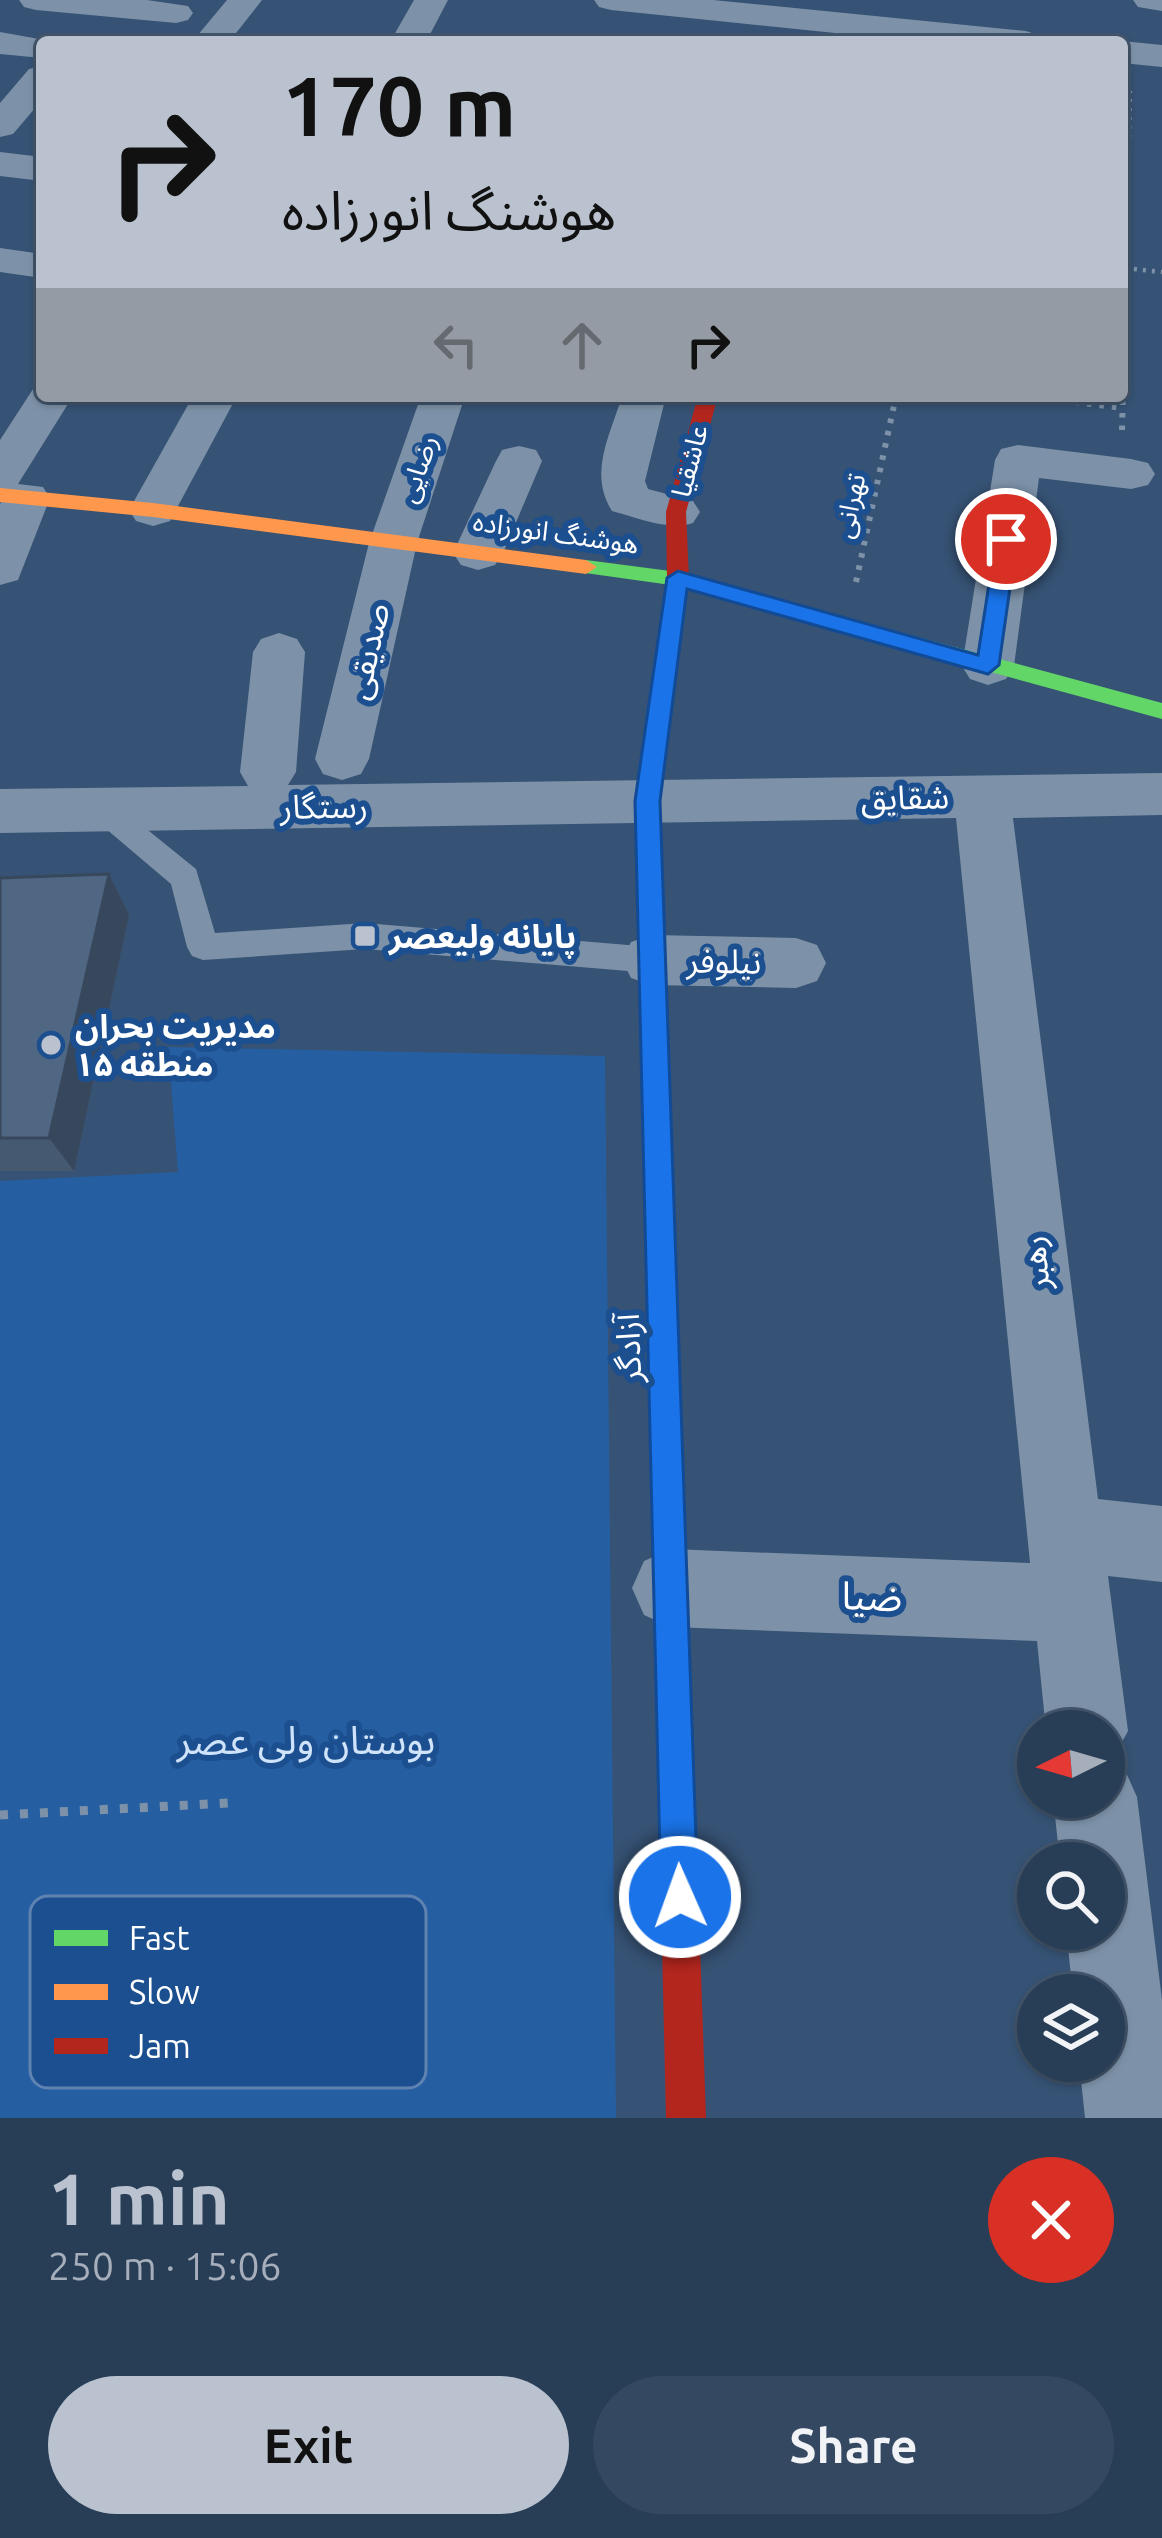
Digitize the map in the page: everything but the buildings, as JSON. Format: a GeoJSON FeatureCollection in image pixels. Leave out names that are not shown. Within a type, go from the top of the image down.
{"type":"FeatureCollection","features":[{"type":"Feature","properties":{"kind":"street"},"geometry":{"type":"LineString","coordinates":[[36,0],[176,13]]}},
{"type":"Feature","properties":{"kind":"street"},"geometry":{"type":"LineString","coordinates":[[215,36],[244,0]]}},
{"type":"Feature","properties":{"kind":"street"},"geometry":{"type":"LineString","coordinates":[[411,36],[431,0]]}},
{"type":"Feature","properties":{"kind":"street"},"geometry":{"type":"LineString","coordinates":[[1010,0],[1015,36]]}},
{"type":"Feature","properties":{"kind":"street"},"geometry":{"type":"LineString","coordinates":[[1150,0],[1162,1]]}},
{"type":"Feature","properties":{"kind":"street"},"geometry":{"type":"LineString","coordinates":[[77,36],[105,3]]}},
{"type":"Feature","properties":{"kind":"street"},"geometry":{"type":"LineString","coordinates":[[599,7],[956,36]]}},
{"type":"Feature","properties":{"kind":"street"},"geometry":{"type":"LineString","coordinates":[[0,43],[36,46]]}},
{"type":"Feature","properties":{"kind":"street"},"geometry":{"type":"LineString","coordinates":[[0,164],[36,168]]}},
{"type":"Feature","properties":{"kind":"street"},"geometry":{"type":"LineString","coordinates":[[0,568],[8,490],[48,402]]}},
{"type":"Feature","properties":{"kind":"street"},"geometry":{"type":"LineString","coordinates":[[153,510],[212,402]]}},
{"type":"Feature","properties":{"kind":"street","name":"رضایی"},"geometry":{"type":"LineString","coordinates":[[393,543],[441,402]]}},
{"type":"Feature","properties":{"kind":"street","name":"عاشقیا"},"geometry":{"type":"LineString","coordinates":[[642,402],[621,481],[629,500],[676,512],[706,402]]}},
{"type":"Feature","properties":{"kind":"street"},"geometry":{"type":"LineString","coordinates":[[988,665],[1018,460],[1121,473]]}},
{"type":"Feature","properties":{"kind":"street"},"geometry":{"type":"LineString","coordinates":[[478,553],[519,461]]}},
{"type":"Feature","properties":{"kind":"street","name":"هوشنگ انورزاده"},"geometry":{"type":"LineString","coordinates":[[8,490],[678,578],[1162,711]]}},
{"type":"Feature","properties":{"kind":"street","name":"آزادگر"},"geometry":{"type":"LineString","coordinates":[[676,512],[678,578],[647,801],[686,2118]]}},
{"type":"Feature","properties":{"kind":"street","name":"صدیقی"},"geometry":{"type":"LineString","coordinates":[[279,652],[270,748],[346,740],[393,543]]}},
{"type":"Feature","properties":{"kind":"street","name":"شقایق"},"geometry":{"type":"LineString","coordinates":[[647,801],[1162,794]]}},
{"type":"Feature","properties":{"kind":"street","name":"رهبر"},"geometry":{"type":"LineString","coordinates":[[982,796],[1085,1710]]}},
{"type":"Feature","properties":{"kind":"street","name":"رستگار"},"geometry":{"type":"LineString","coordinates":[[0,811],[647,801]]}},
{"type":"Feature","properties":{"kind":"street","name":"نیلوفر"},"geometry":{"type":"LineString","coordinates":[[652,960],[796,963]]}},
{"type":"Feature","properties":{"kind":"street","name":"ضیا"},"geometry":{"type":"LineString","coordinates":[[671,1588],[1069,1568],[1162,1544]]}},
{"type":"Feature","properties":{"kind":"street"},"geometry":{"type":"LineString","coordinates":[[1112,1950],[1131,2118]]}},
{"type":"Feature","properties":{"kind":"lane"},"geometry":{"type":"LineString","coordinates":[[102,809],[185,878],[203,947],[365,936],[652,960]]}},
{"type":"Feature","properties":{"kind":"path"},"geometry":{"type":"LineString","coordinates":[[1128,219],[1138,54]]}},
{"type":"Feature","properties":{"kind":"path"},"geometry":{"type":"LineString","coordinates":[[1128,268],[1162,272]]}},
{"type":"Feature","properties":{"kind":"path","name":"تهرانی"},"geometry":{"type":"LineString","coordinates":[[846,626],[895,402]]}},
{"type":"Feature","properties":{"kind":"path"},"geometry":{"type":"LineString","coordinates":[[1070,402],[1123,409]]}},
{"type":"Feature","properties":{"kind":"path"},"geometry":{"type":"LineString","coordinates":[[1121,473],[1123,402]]}},
{"type":"Feature","properties":{"kind":"path"},"geometry":{"type":"LineString","coordinates":[[0,1815],[228,1804]]}},
{"type":"Feature","properties":{"kind":"green space","name":"بوستان ولی عصر"},"geometry":{"type":"Polygon","coordinates":[[[168,1047],[605,1056],[616,2118],[0,2118],[0,1181],[178,1172],[168,1047]]]}},
{"type":"Feature","properties":{"kind":"traffic: fast"},"geometry":{"type":"LineString","coordinates":[[586,567],[678,579],[1162,711]]}},
{"type":"Feature","properties":{"kind":"traffic: slow"},"geometry":{"type":"LineString","coordinates":[[0,495],[153,510],[586,567]]}},
{"type":"Feature","properties":{"kind":"traffic: slow"},"geometry":{"type":"LineString","coordinates":[[651,923],[666,1428]]}},
{"type":"Feature","properties":{"kind":"traffic: jam"},"geometry":{"type":"LineString","coordinates":[[651,923],[647,801],[678,579],[676,512],[706,402]]}},
{"type":"Feature","properties":{"kind":"traffic: jam"},"geometry":{"type":"LineString","coordinates":[[666,1428],[686,2118]]}},
{"type":"Feature","properties":{"kind":"place","name":"پایانه ولیعصر"},"geometry":{"type":"Point","coordinates":[365,936]}},
{"type":"Feature","properties":{"kind":"place","name":"مدیریت بحران منطقه ۱۵"},"geometry":{"type":"Point","coordinates":[51,1045]}},
{"type":"Feature","properties":{"kind":"route"},"geometry":{"type":"LineString","coordinates":[[680,1897],[647,801],[678,578],[988,665],[1006,539]]}}]}
